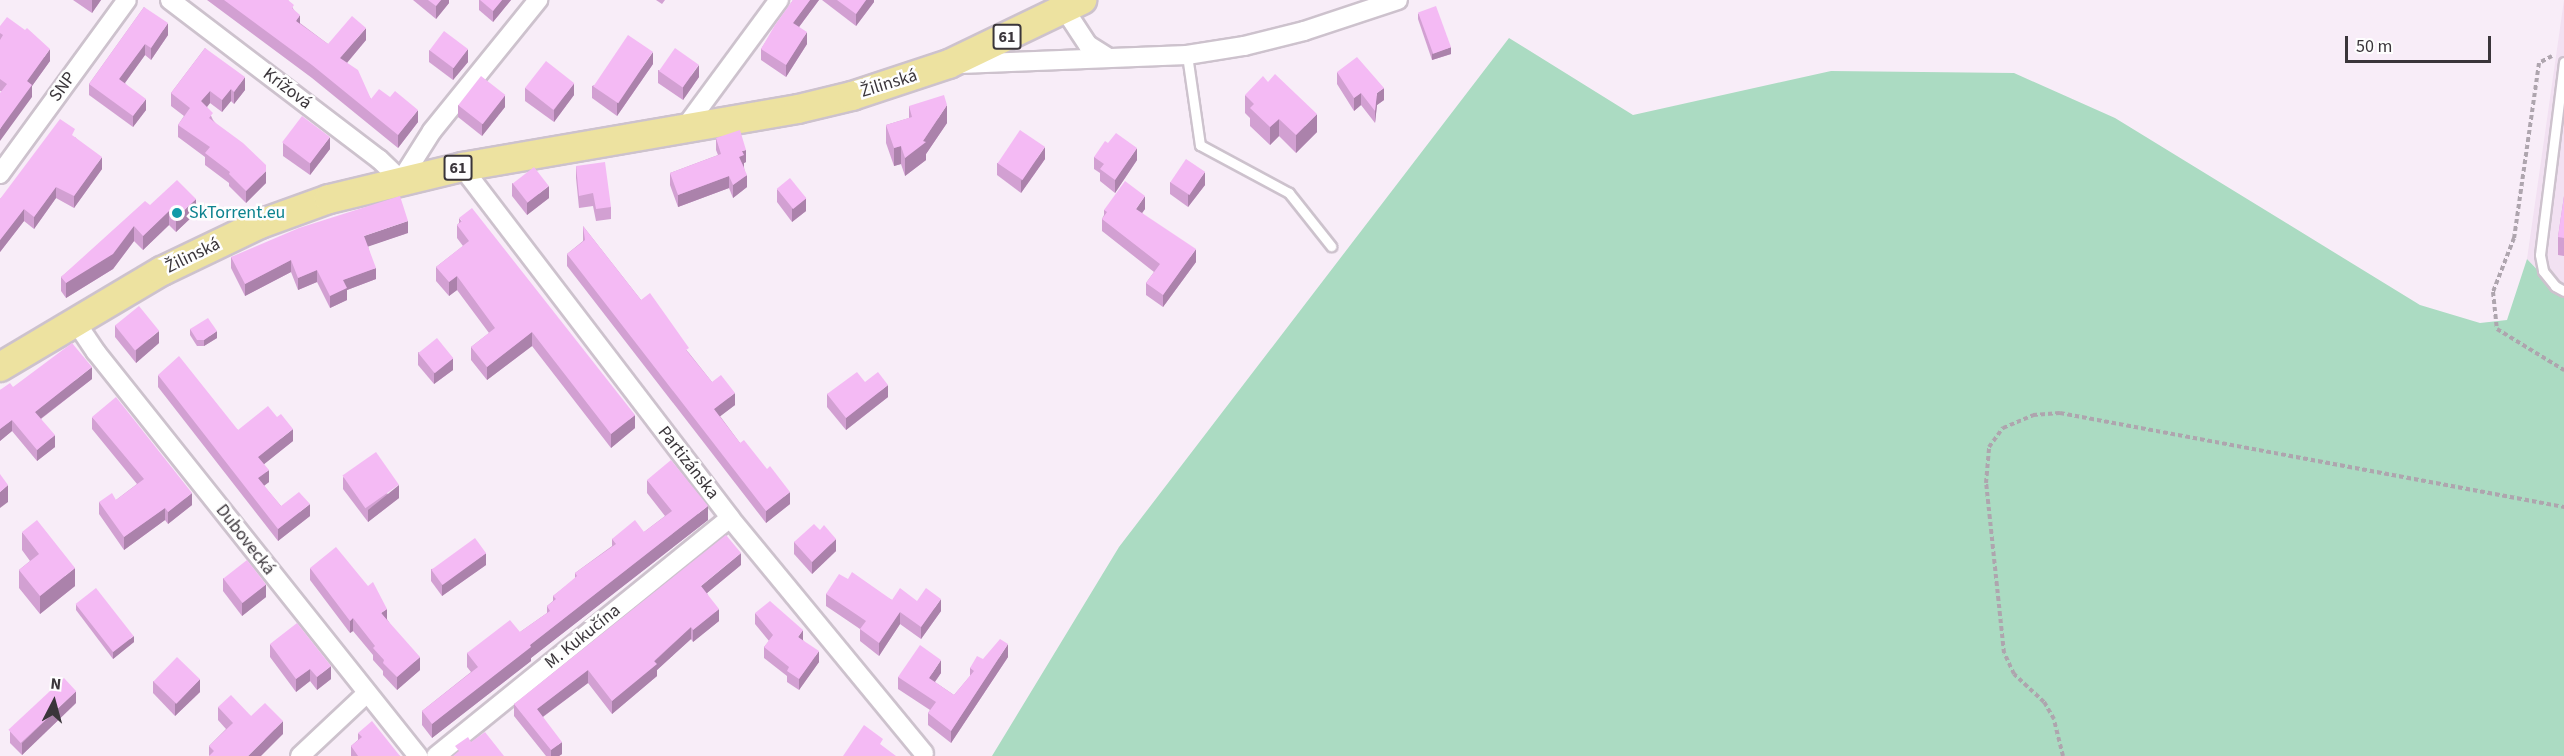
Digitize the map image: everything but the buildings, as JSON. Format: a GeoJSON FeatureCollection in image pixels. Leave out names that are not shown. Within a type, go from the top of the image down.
{"type":"FeatureCollection","features":[{"type":"Feature","properties":{"kind":"main road","name":"Žilinská"},"geometry":{"type":"LineString","coordinates":[[0,366],[162,271],[261,224],[329,199],[462,167],[798,109],[903,81],[949,64],[1074,5]]}},
{"type":"Feature","properties":{"kind":"street","name":"SNP"},"geometry":{"type":"LineString","coordinates":[[0,174],[127,0]]}},
{"type":"Feature","properties":{"kind":"street","name":"Krížová"},"geometry":{"type":"LineString","coordinates":[[170,0],[379,159],[401,180]]}},
{"type":"Feature","properties":{"kind":"street"},"geometry":{"type":"LineString","coordinates":[[401,180],[432,131],[538,0]]}},
{"type":"Feature","properties":{"kind":"street"},"geometry":{"type":"LineString","coordinates":[[683,130],[779,0]]}},
{"type":"Feature","properties":{"kind":"street"},"geometry":{"type":"LineString","coordinates":[[949,64],[1187,55],[1244,46],[1304,31],[1398,0]]}},
{"type":"Feature","properties":{"kind":"street"},"geometry":{"type":"LineString","coordinates":[[1074,5],[1088,45],[1107,57]]}},
{"type":"Feature","properties":{"kind":"street","name":"Partizánska"},"geometry":{"type":"LineString","coordinates":[[462,167],[730,518],[924,753]]}},
{"type":"Feature","properties":{"kind":"street","name":"Dubovecká"},"geometry":{"type":"LineString","coordinates":[[75,321],[96,352],[418,756]]}},
{"type":"Feature","properties":{"kind":"street","name":"M. Kukučína"},"geometry":{"type":"LineString","coordinates":[[436,756],[730,518]]}},
{"type":"Feature","properties":{"kind":"street"},"geometry":{"type":"LineString","coordinates":[[300,756],[367,693]]}},
{"type":"Feature","properties":{"kind":"lane"},"geometry":{"type":"LineString","coordinates":[[1187,55],[1200,144],[1289,193],[1331,246]]}},
{"type":"Feature","properties":{"kind":"lane"},"geometry":{"type":"LineString","coordinates":[[2564,62],[2560,134],[2540,255],[2543,271],[2555,286],[2564,291]]}},
{"type":"Feature","properties":{"kind":"path"},"geometry":{"type":"LineString","coordinates":[[2556,54],[2539,63],[2514,238],[2493,292],[2497,329],[2564,370]]}},
{"type":"Feature","properties":{"kind":"path"},"geometry":{"type":"LineString","coordinates":[[2063,756],[2054,718],[2044,702],[2014,674],[2004,653],[1986,483],[1989,447],[2002,428],[2033,415],[2060,413],[2564,507]]}},
{"type":"Feature","properties":{"kind":"shaded area"},"geometry":{"type":"Polygon","coordinates":[[[2564,0],[2564,298],[2527,259],[2564,0]]]}},
{"type":"Feature","properties":{"kind":"green space"},"geometry":{"type":"Polygon","coordinates":[[[1509,38],[1633,115],[1831,71],[2014,73],[2115,118],[2420,305],[2480,323],[2507,320],[2527,259],[2564,298],[2564,756],[992,756],[1119,547],[1509,38]]]}},
{"type":"Feature","properties":{"kind":"place","name":"SkTorrent.eu"},"geometry":{"type":"Point","coordinates":[177,213]}}]}
